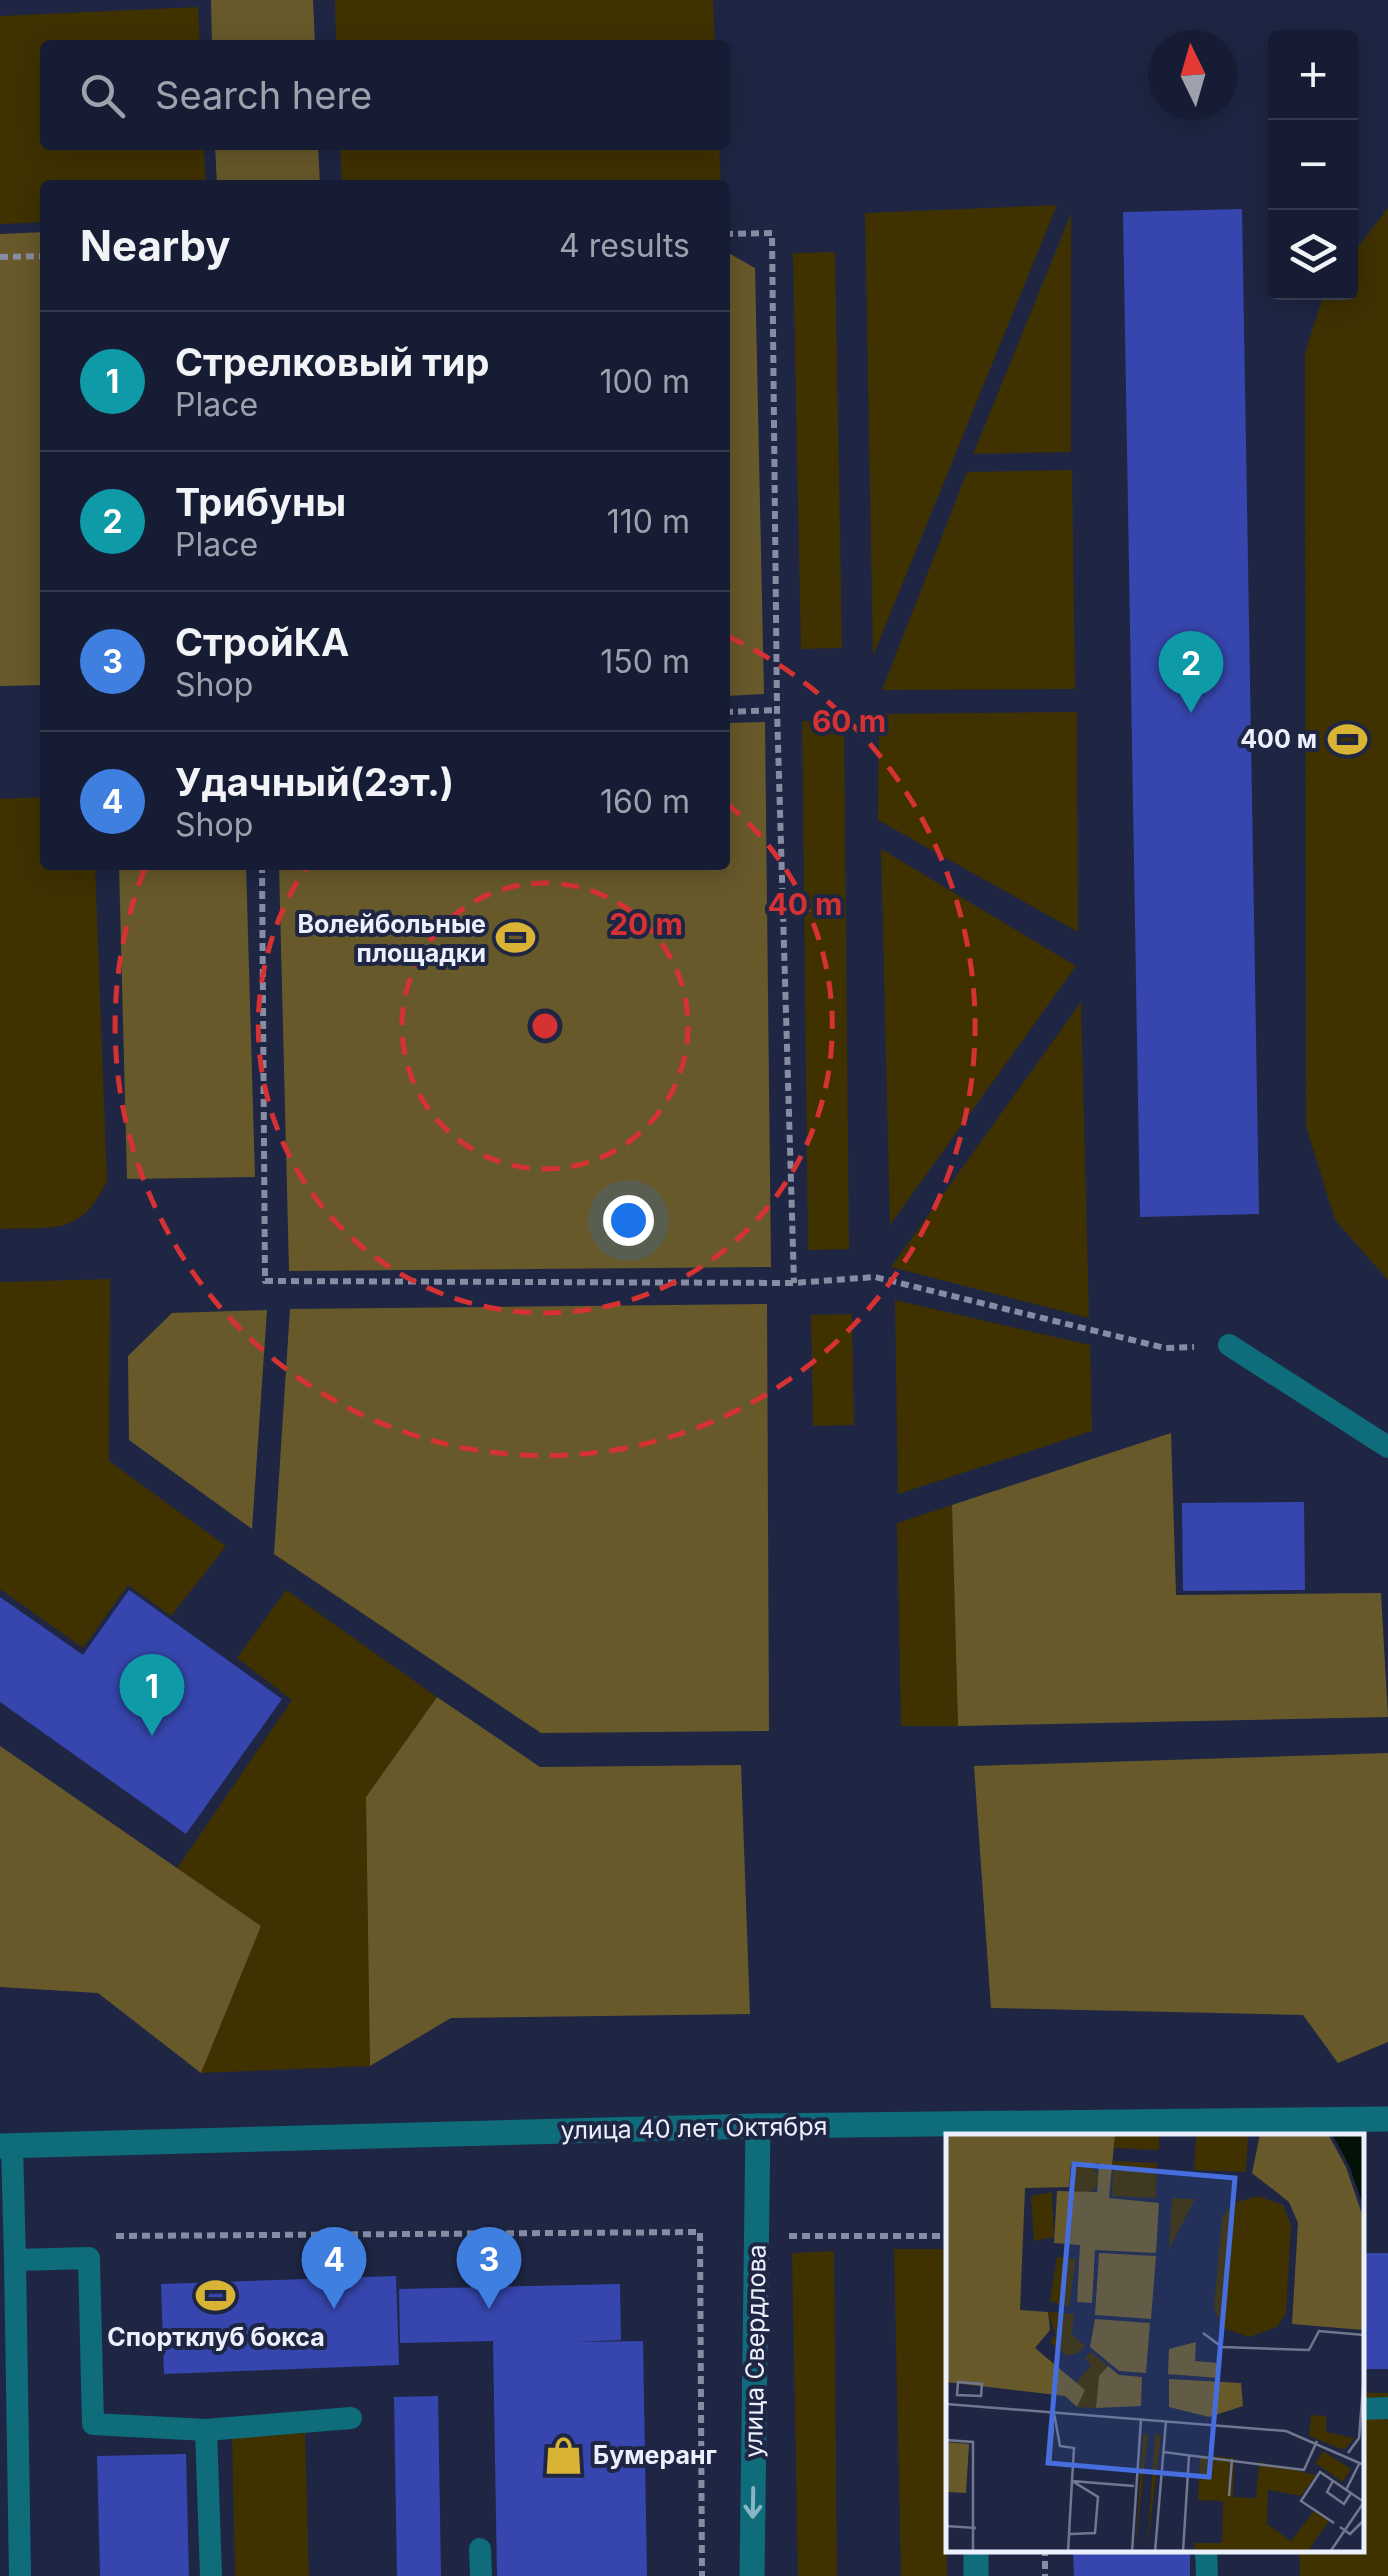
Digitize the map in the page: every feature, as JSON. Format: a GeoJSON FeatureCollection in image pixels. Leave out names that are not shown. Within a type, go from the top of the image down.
{"type":"FeatureCollection","features":[{"type":"Feature","properties":{"kind":"street","name":"улица 40 лет Октября"},"geometry":{"type":"LineString","coordinates":[[6,2146],[758,2126],[977,2130],[1388,2119]]}},
{"type":"Feature","properties":{"kind":"street","name":"улица Свердлова"},"geometry":{"type":"LineString","coordinates":[[752,2576],[758,2126]]}},
{"type":"Feature","properties":{"kind":"lane"},"geometry":{"type":"LineString","coordinates":[[1229,1345],[1388,1447]]}},
{"type":"Feature","properties":{"kind":"lane"},"geometry":{"type":"LineString","coordinates":[[6,2146],[15,2260],[20,2576]]}},
{"type":"Feature","properties":{"kind":"lane"},"geometry":{"type":"LineString","coordinates":[[15,2260],[89,2258],[94,2424],[206,2430],[351,2418]]}},
{"type":"Feature","properties":{"kind":"lane"},"geometry":{"type":"LineString","coordinates":[[1363,2409],[1388,2408]]}},
{"type":"Feature","properties":{"kind":"lane"},"geometry":{"type":"LineString","coordinates":[[206,2430],[211,2576]]}},
{"type":"Feature","properties":{"kind":"lane"},"geometry":{"type":"LineString","coordinates":[[480,2549],[481,2576]]}},
{"type":"Feature","properties":{"kind":"path"},"geometry":{"type":"LineString","coordinates":[[730,234],[772,233],[778,710],[794,1283]]}},
{"type":"Feature","properties":{"kind":"path"},"geometry":{"type":"LineString","coordinates":[[0,258],[40,256]]}},
{"type":"Feature","properties":{"kind":"path"},"geometry":{"type":"LineString","coordinates":[[730,712],[778,710]]}},
{"type":"Feature","properties":{"kind":"path"},"geometry":{"type":"LineString","coordinates":[[262,870],[265,1281],[794,1283],[876,1277],[1165,1348],[1229,1345]]}},
{"type":"Feature","properties":{"kind":"path"},"geometry":{"type":"LineString","coordinates":[[700,2232],[702,2576]]}},
{"type":"Feature","properties":{"kind":"path"},"geometry":{"type":"LineString","coordinates":[[112,2236],[700,2232],[756,2236],[946,2236]]}},
{"type":"Feature","properties":{"kind":"shaded area"},"geometry":{"type":"Polygon","coordinates":[[[211,0],[313,0],[315,40],[212,40],[211,0]]]}},
{"type":"Feature","properties":{"kind":"shaded area"},"geometry":{"type":"Polygon","coordinates":[[[335,0],[713,0],[715,40],[336,40],[335,0]]]}},
{"type":"Feature","properties":{"kind":"shaded area"},"geometry":{"type":"Polygon","coordinates":[[[198,7],[200,40],[40,40],[40,150],[204,150],[206,180],[40,180],[40,222],[0,224],[0,16],[198,7]]]}},
{"type":"Feature","properties":{"kind":"shaded area"},"geometry":{"type":"Polygon","coordinates":[[[215,150],[318,150],[320,180],[217,180],[215,150]]]}},
{"type":"Feature","properties":{"kind":"shaded area"},"geometry":{"type":"Polygon","coordinates":[[[340,150],[719,150],[721,180],[342,180],[340,150]]]}},
{"type":"Feature","properties":{"kind":"shaded area"},"geometry":{"type":"Polygon","coordinates":[[[1057,205],[873,656],[865,213],[1057,205]]]}},
{"type":"Feature","properties":{"kind":"shaded area","name":"400 м"},"geometry":{"type":"Polygon","coordinates":[[[1388,208],[1388,1280],[1335,1220],[1306,1126],[1305,353],[1322,300],[1358,300],[1358,247],[1388,208]]]}},
{"type":"Feature","properties":{"kind":"shaded area"},"geometry":{"type":"Polygon","coordinates":[[[1071,214],[1071,452],[973,454],[1071,214]]]}},
{"type":"Feature","properties":{"kind":"shaded area"},"geometry":{"type":"Polygon","coordinates":[[[40,232],[40,685],[0,686],[0,234],[40,232]]]}},
{"type":"Feature","properties":{"kind":"shaded area"},"geometry":{"type":"Polygon","coordinates":[[[835,252],[842,648],[801,649],[793,253],[835,252]]]}},
{"type":"Feature","properties":{"kind":"shaded area"},"geometry":{"type":"Polygon","coordinates":[[[730,254],[755,268],[764,694],[730,696],[730,254]]]}},
{"type":"Feature","properties":{"kind":"shaded area"},"geometry":{"type":"Polygon","coordinates":[[[1072,470],[1075,689],[882,690],[967,472],[1072,470]]]}},
{"type":"Feature","properties":{"kind":"shaded area"},"geometry":{"type":"Polygon","coordinates":[[[1077,712],[1078,932],[878,820],[879,714],[1077,712]]]}},
{"type":"Feature","properties":{"kind":"shaded area"},"geometry":{"type":"Polygon","coordinates":[[[844,720],[849,1249],[808,1250],[802,721],[844,720]]]}},
{"type":"Feature","properties":{"kind":"shaded area"},"geometry":{"type":"Polygon","coordinates":[[[765,722],[771,1267],[289,1271],[279,870],[730,870],[730,723],[765,722]]]}},
{"type":"Feature","properties":{"kind":"shaded area"},"geometry":{"type":"Polygon","coordinates":[[[40,797],[40,870],[95,870],[107,1181],[87,1211],[76,1220],[51,1227],[0,1229],[0,799],[40,797]]]}},
{"type":"Feature","properties":{"kind":"shaded area"},"geometry":{"type":"Polygon","coordinates":[[[881,849],[1076,966],[890,1225],[881,849]]]}},
{"type":"Feature","properties":{"kind":"shaded area"},"geometry":{"type":"Polygon","coordinates":[[[119,870],[246,870],[255,1177],[127,1179],[119,870]]]}},
{"type":"Feature","properties":{"kind":"shaded area"},"geometry":{"type":"Polygon","coordinates":[[[1081,1002],[1089,1318],[891,1267],[1081,1002]]]}},
{"type":"Feature","properties":{"kind":"shaded area"},"geometry":{"type":"Polygon","coordinates":[[[110,1279],[109,1461],[226,1546],[171,1616],[128,1585],[83,1648],[0,1589],[0,1282],[110,1279]]]}},
{"type":"Feature","properties":{"kind":"shaded area"},"geometry":{"type":"Polygon","coordinates":[[[895,1300],[1090,1345],[1092,1431],[898,1494],[895,1300]]]}},
{"type":"Feature","properties":{"kind":"shaded area"},"geometry":{"type":"Polygon","coordinates":[[[767,1304],[769,1731],[541,1733],[274,1554],[290,1309],[767,1304]]]}},
{"type":"Feature","properties":{"kind":"shaded area"},"geometry":{"type":"Polygon","coordinates":[[[267,1310],[252,1529],[129,1440],[128,1356],[172,1313],[267,1310]]]}},
{"type":"Feature","properties":{"kind":"shaded area"},"geometry":{"type":"Polygon","coordinates":[[[852,1314],[854,1425],[813,1426],[811,1315],[852,1314]]]}},
{"type":"Feature","properties":{"kind":"shaded area"},"geometry":{"type":"Polygon","coordinates":[[[1171,1433],[1176,1595],[1381,1593],[1388,1717],[958,1726],[952,1505],[1171,1433]]]}},
{"type":"Feature","properties":{"kind":"shaded area"},"geometry":{"type":"Polygon","coordinates":[[[952,1505],[958,1726],[901,1726],[897,1523],[952,1505]]]}},
{"type":"Feature","properties":{"kind":"shaded area"},"geometry":{"type":"Polygon","coordinates":[[[286,1590],[437,1697],[366,1797],[370,2066],[201,2073],[261,1926],[177,1868],[292,1700],[237,1658],[286,1590]]]}},
{"type":"Feature","properties":{"kind":"shaded area"},"geometry":{"type":"Polygon","coordinates":[[[437,1697],[540,1767],[741,1765],[750,2014],[451,2018],[370,2066],[366,1797],[437,1697]]]}},
{"type":"Feature","properties":{"kind":"shaded area"},"geometry":{"type":"Polygon","coordinates":[[[0,1746],[261,1926],[201,2073],[98,1993],[0,1987],[0,1746]]]}},
{"type":"Feature","properties":{"kind":"shaded area"},"geometry":{"type":"Polygon","coordinates":[[[1388,1753],[1388,2042],[1338,2063],[1303,2015],[991,2008],[974,1766],[1388,1753]]]}},
{"type":"Feature","properties":{"kind":"shaded area"},"geometry":{"type":"Polygon","coordinates":[[[894,2249],[943,2249],[947,2576],[901,2576],[894,2249]]]}},
{"type":"Feature","properties":{"kind":"shaded area"},"geometry":{"type":"Polygon","coordinates":[[[834,2251],[837,2576],[798,2576],[792,2253],[834,2251]]]}},
{"type":"Feature","properties":{"kind":"shaded area"},"geometry":{"type":"Polygon","coordinates":[[[1363,2393],[1388,2393],[1388,2576],[1300,2576],[1299,2551],[1363,2551],[1363,2393]]]}},
{"type":"Feature","properties":{"kind":"shaded area"},"geometry":{"type":"Polygon","coordinates":[[[305,2433],[309,2576],[235,2576],[232,2435],[305,2433]]]}},
{"type":"Feature","properties":{"kind":"building"},"geometry":{"type":"Polygon","coordinates":[[[1242,209],[1259,1214],[1140,1217],[1123,212],[1242,209]]]}},
{"type":"Feature","properties":{"kind":"building"},"geometry":{"type":"Polygon","coordinates":[[[1304,1502],[1305,1590],[1183,1591],[1182,1503],[1304,1502]]]}},
{"type":"Feature","properties":{"kind":"building"},"geometry":{"type":"Polygon","coordinates":[[[129,1590],[282,1699],[186,1834],[0,1702],[0,1597],[83,1655],[129,1590]]]}},
{"type":"Feature","properties":{"kind":"building"},"geometry":{"type":"Polygon","coordinates":[[[1363,2253],[1388,2253],[1388,2369],[1363,2369],[1363,2253]]]}},
{"type":"Feature","properties":{"kind":"building"},"geometry":{"type":"Polygon","coordinates":[[[396,2276],[399,2365],[164,2374],[161,2284],[396,2276]]]}},
{"type":"Feature","properties":{"kind":"building"},"geometry":{"type":"Polygon","coordinates":[[[620,2284],[621,2340],[575,2342],[643,2341],[647,2576],[497,2576],[493,2341],[400,2343],[399,2289],[620,2284]]]}},
{"type":"Feature","properties":{"kind":"building"},"geometry":{"type":"Polygon","coordinates":[[[438,2396],[441,2576],[397,2576],[394,2397],[438,2396]]]}},
{"type":"Feature","properties":{"kind":"building"},"geometry":{"type":"Polygon","coordinates":[[[186,2454],[189,2576],[100,2576],[97,2456],[186,2454]]]}},
{"type":"Feature","properties":{"kind":"building"},"geometry":{"type":"Polygon","coordinates":[[[1073,2551],[1190,2551],[1190,2576],[1074,2576],[1073,2551]]]}},
{"type":"Feature","properties":{"kind":"place","name":"Трибуны"},"geometry":{"type":"Point","coordinates":[1191,713]}},
{"type":"Feature","properties":{"kind":"place","name":"400 м"},"geometry":{"type":"Point","coordinates":[1347,739]}},
{"type":"Feature","properties":{"kind":"place","name":"Волейбольные площадки"},"geometry":{"type":"Point","coordinates":[516,938]}},
{"type":"Feature","properties":{"kind":"place","name":"Стрелковый тир"},"geometry":{"type":"Point","coordinates":[152,1736]}},
{"type":"Feature","properties":{"kind":"place","name":"Спортклуб бокса"},"geometry":{"type":"Point","coordinates":[216,2296]}},
{"type":"Feature","properties":{"kind":"place","name":"Удачный(2эт.)"},"geometry":{"type":"Point","coordinates":[334,2309]}},
{"type":"Feature","properties":{"kind":"place","name":"СтройКА"},"geometry":{"type":"Point","coordinates":[489,2309]}},
{"type":"Feature","properties":{"kind":"place","name":"Бумеранг"},"geometry":{"type":"Point","coordinates":[563,2455]}}]}
